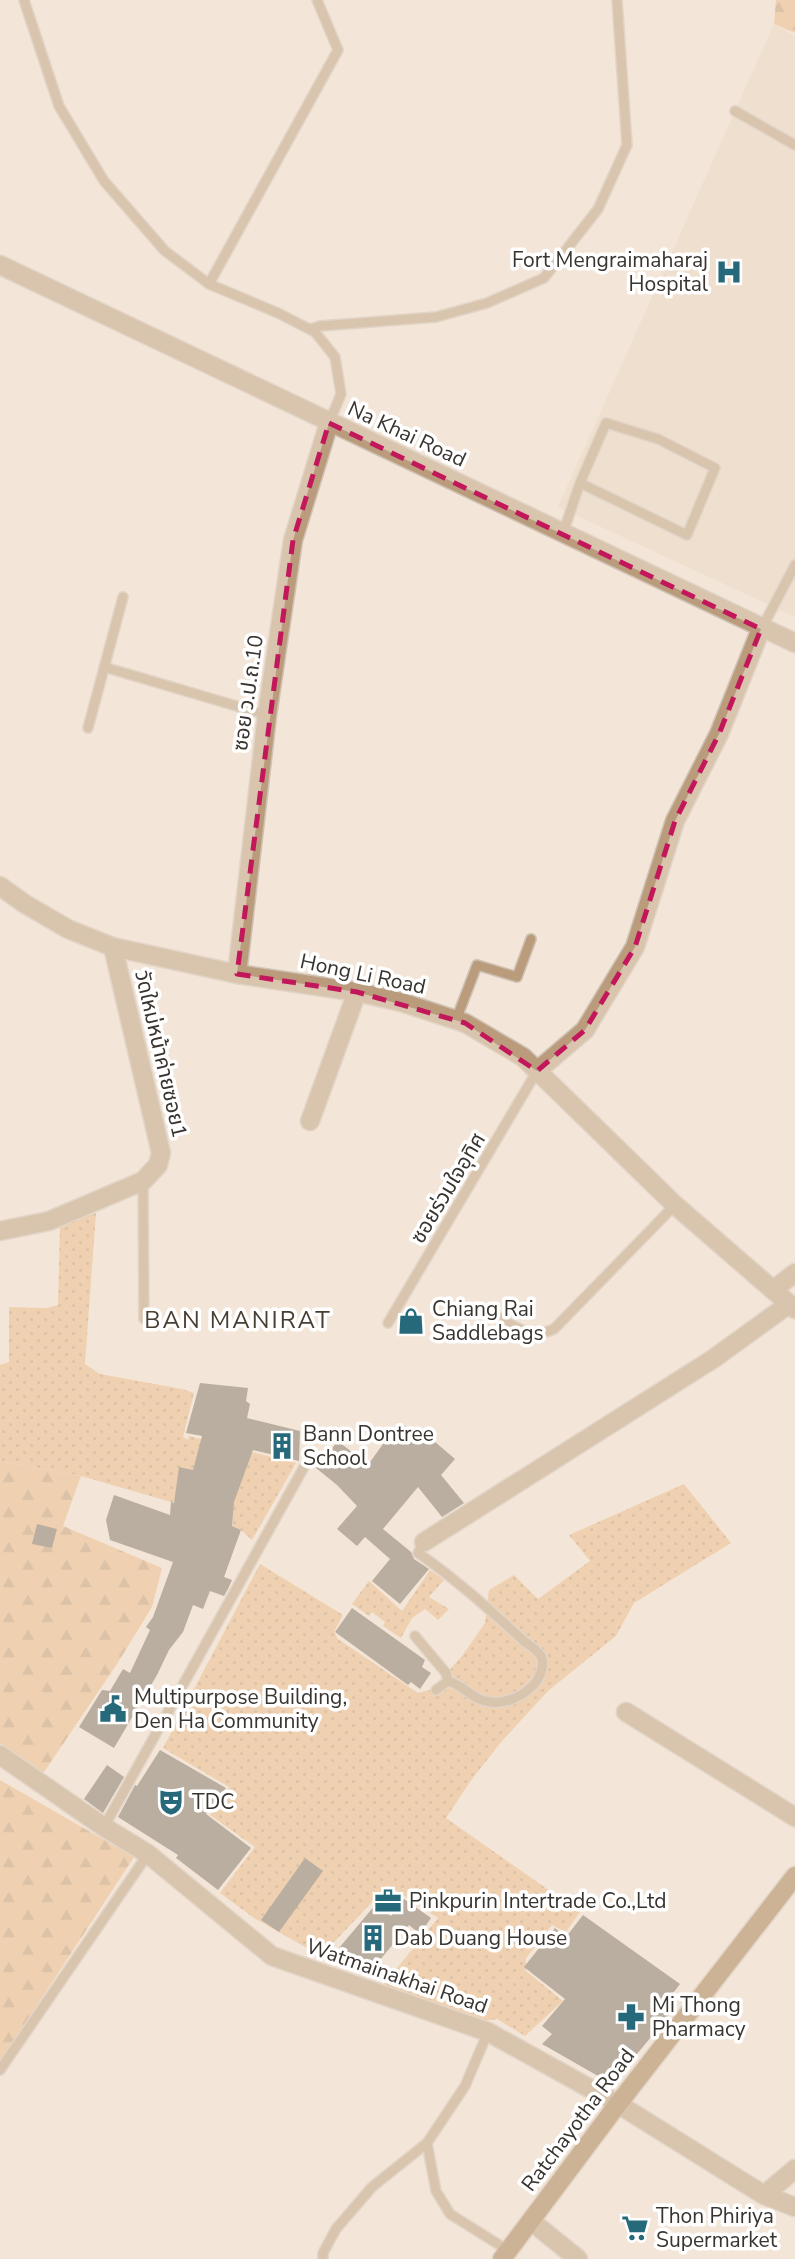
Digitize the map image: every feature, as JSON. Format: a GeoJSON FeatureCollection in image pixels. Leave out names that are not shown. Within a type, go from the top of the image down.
{"type":"FeatureCollection","features":[{"type":"Feature","properties":{"kind":"main road","name":"Ratchayotha Road"},"geometry":{"type":"LineString","coordinates":[[506,2255],[618,2104],[795,1876]]}},
{"type":"Feature","properties":{"kind":"street","name":"Na Khai Road"},"geometry":{"type":"LineString","coordinates":[[0,265],[795,643]]}},
{"type":"Feature","properties":{"kind":"street","name":"ซอย ว.ป.ถ.10"},"geometry":{"type":"LineString","coordinates":[[237,974],[267,715],[293,540],[330,423]]}},
{"type":"Feature","properties":{"kind":"street"},"geometry":{"type":"LineString","coordinates":[[537,1071],[585,1030],[635,947],[675,821],[719,734],[761,629]]}},
{"type":"Feature","properties":{"kind":"street","name":"Hong Li Road"},"geometry":{"type":"LineString","coordinates":[[0,886],[24,904],[68,929],[113,947],[237,974],[357,992],[401,1002],[465,1023],[523,1057],[676,1205],[792,1306]]}},
{"type":"Feature","properties":{"kind":"street","name":"วัดใหม่หน้าค่ายซอย1"},"geometry":{"type":"LineString","coordinates":[[113,947],[161,1153],[158,1165],[143,1181]]}},
{"type":"Feature","properties":{"kind":"street"},"geometry":{"type":"LineString","coordinates":[[310,1121],[357,992]]}},
{"type":"Feature","properties":{"kind":"street"},"geometry":{"type":"LineString","coordinates":[[0,1231],[49,1221],[143,1181]]}},
{"type":"Feature","properties":{"kind":"street"},"geometry":{"type":"LineString","coordinates":[[773,1290],[795,1273]]}},
{"type":"Feature","properties":{"kind":"street"},"geometry":{"type":"LineString","coordinates":[[424,1542],[792,1306]]}},
{"type":"Feature","properties":{"kind":"street"},"geometry":{"type":"LineString","coordinates":[[626,1712],[795,1817]]}},
{"type":"Feature","properties":{"kind":"street","name":"Watmainakhai Road"},"geometry":{"type":"LineString","coordinates":[[0,1755],[148,1854],[272,1956],[488,2032],[618,2104],[764,2195],[795,2207]]}},
{"type":"Feature","properties":{"kind":"street"},"geometry":{"type":"LineString","coordinates":[[764,2195],[795,2169]]}},
{"type":"Feature","properties":{"kind":"street"},"geometry":{"type":"LineString","coordinates":[[531,2221],[578,2259]]}},
{"type":"Feature","properties":{"kind":"lane"},"geometry":{"type":"LineString","coordinates":[[24,0],[59,106],[104,181],[165,251],[209,284],[310,329],[335,357],[341,394],[330,423]]}},
{"type":"Feature","properties":{"kind":"lane"},"geometry":{"type":"LineString","coordinates":[[209,284],[338,50],[317,0]]}},
{"type":"Feature","properties":{"kind":"lane"},"geometry":{"type":"LineString","coordinates":[[310,329],[436,317],[487,303],[544,278],[598,209],[627,145],[617,0]]}},
{"type":"Feature","properties":{"kind":"lane"},"geometry":{"type":"LineString","coordinates":[[735,111],[795,145]]}},
{"type":"Feature","properties":{"kind":"lane"},"geometry":{"type":"LineString","coordinates":[[563,533],[580,483],[606,423],[658,439],[715,468],[687,535],[580,483]]}},
{"type":"Feature","properties":{"kind":"lane"},"geometry":{"type":"LineString","coordinates":[[761,629],[795,565]]}},
{"type":"Feature","properties":{"kind":"lane"},"geometry":{"type":"LineString","coordinates":[[88,728],[123,597]]}},
{"type":"Feature","properties":{"kind":"lane"},"geometry":{"type":"LineString","coordinates":[[104,667],[267,715]]}},
{"type":"Feature","properties":{"kind":"lane"},"geometry":{"type":"LineString","coordinates":[[456,1020],[477,965],[517,977],[531,939]]}},
{"type":"Feature","properties":{"kind":"lane","name":"ซอยร่วมใจอุทิศ"},"geometry":{"type":"LineString","coordinates":[[388,1323],[537,1071]]}},
{"type":"Feature","properties":{"kind":"lane"},"geometry":{"type":"LineString","coordinates":[[143,1181],[144,1319]]}},
{"type":"Feature","properties":{"kind":"lane"},"geometry":{"type":"LineString","coordinates":[[494,1315],[529,1333],[541,1335],[554,1329],[676,1205]]}},
{"type":"Feature","properties":{"kind":"lane"},"geometry":{"type":"LineString","coordinates":[[104,1827],[304,1467]]}},
{"type":"Feature","properties":{"kind":"lane"},"geometry":{"type":"LineString","coordinates":[[424,1542],[418,1553],[501,1619],[540,1654],[543,1665],[538,1679],[530,1689],[502,1702],[487,1702],[470,1695],[459,1683],[448,1681],[436,1690]]}},
{"type":"Feature","properties":{"kind":"lane"},"geometry":{"type":"LineString","coordinates":[[415,1636],[446,1673],[448,1681]]}},
{"type":"Feature","properties":{"kind":"lane"},"geometry":{"type":"LineString","coordinates":[[0,2070],[148,1854]]}},
{"type":"Feature","properties":{"kind":"lane"},"geometry":{"type":"LineString","coordinates":[[323,2259],[323,2253],[336,2230],[372,2187],[427,2143],[465,2086],[488,2032]]}},
{"type":"Feature","properties":{"kind":"lane"},"geometry":{"type":"LineString","coordinates":[[427,2143],[436,2191],[450,2214],[506,2255]]}},
{"type":"Feature","properties":{"kind":"highlighted area"},"geometry":{"type":"Polygon","coordinates":[[[329,423],[761,629],[719,734],[675,821],[635,947],[585,1030],[537,1071],[465,1023],[357,992],[237,974],[293,540],[329,423]]]}},
{"type":"Feature","properties":{"kind":"shaded area","name":"Fort Mengraimaharaj Hospital"},"geometry":{"type":"Polygon","coordinates":[[[774,24],[795,36],[795,617],[558,507],[774,24]]]}},
{"type":"Feature","properties":{"kind":"green space"},"geometry":{"type":"Polygon","coordinates":[[[776,0],[795,0],[795,33],[774,24],[776,0]]]}},
{"type":"Feature","properties":{"kind":"green space"},"geometry":{"type":"Polygon","coordinates":[[[96,1213],[85,1364],[100,1374],[194,1393],[183,1437],[188,1440],[189,1436],[296,1463],[252,1540],[232,1526],[233,1510],[171,1502],[81,1476],[0,1461],[0,1365],[9,1362],[9,1307],[47,1308],[58,1305],[60,1224],[96,1213]]]}},
{"type":"Feature","properties":{"kind":"green space"},"geometry":{"type":"Polygon","coordinates":[[[0,1461],[81,1476],[63,1526],[162,1568],[152,1607],[42,1775],[0,1744],[0,1461]]]}},
{"type":"Feature","properties":{"kind":"green space"},"geometry":{"type":"Polygon","coordinates":[[[684,1484],[731,1543],[634,1603],[616,1636],[548,1691],[502,1741],[446,1818],[580,1912],[566,1932],[552,1925],[526,1958],[526,1971],[563,2001],[525,2036],[497,2019],[479,2022],[383,1985],[438,1918],[388,1885],[321,1956],[254,1918],[220,1893],[255,1847],[210,1815],[229,1787],[163,1748],[260,1564],[343,1615],[334,1632],[338,1639],[418,1693],[432,1689],[462,1656],[485,1623],[489,1590],[514,1575],[538,1599],[590,1561],[569,1535],[684,1484]]]}},
{"type":"Feature","properties":{"kind":"green space"},"geometry":{"type":"Polygon","coordinates":[[[430,1570],[444,1580],[429,1597],[449,1609],[438,1620],[425,1609],[412,1618],[401,1638],[383,1626],[385,1622],[372,1612],[369,1616],[352,1604],[369,1581],[402,1611],[430,1570]]]}},
{"type":"Feature","properties":{"kind":"green space"},"geometry":{"type":"Polygon","coordinates":[[[0,1780],[134,1857],[0,2062],[0,1780]]]}},
{"type":"Feature","properties":{"kind":"building"},"geometry":{"type":"Polygon","coordinates":[[[200,1383],[248,1388],[246,1401],[250,1404],[247,1418],[300,1431],[299,1461],[253,1450],[234,1502],[232,1526],[241,1530],[224,1577],[232,1580],[228,1589],[224,1596],[210,1591],[203,1609],[193,1605],[183,1632],[169,1650],[114,1748],[79,1727],[102,1690],[110,1691],[123,1669],[130,1673],[150,1630],[146,1627],[153,1617],[173,1562],[110,1540],[106,1520],[114,1495],[170,1515],[179,1467],[193,1470],[202,1436],[186,1433],[200,1383]]]}},
{"type":"Feature","properties":{"kind":"building"},"geometry":{"type":"Polygon","coordinates":[[[398,1423],[427,1435],[455,1459],[441,1475],[464,1503],[442,1517],[418,1487],[383,1529],[411,1552],[414,1559],[429,1569],[400,1604],[372,1581],[390,1559],[365,1537],[357,1546],[337,1529],[357,1506],[316,1468],[338,1441],[368,1465],[398,1423]]]}},
{"type":"Feature","properties":{"kind":"building"},"geometry":{"type":"Polygon","coordinates":[[[37,1524],[57,1529],[52,1548],[32,1544],[37,1524]]]}},
{"type":"Feature","properties":{"kind":"building"},"geometry":{"type":"Polygon","coordinates":[[[352,1608],[425,1660],[422,1667],[431,1673],[420,1689],[411,1682],[408,1685],[335,1632],[352,1608]]]}},
{"type":"Feature","properties":{"kind":"building","name":"TDC"},"geometry":{"type":"Polygon","coordinates":[[[160,1750],[226,1788],[206,1814],[251,1848],[218,1890],[176,1858],[178,1855],[118,1817],[135,1785],[137,1786],[160,1750]]]}},
{"type":"Feature","properties":{"kind":"building"},"geometry":{"type":"Polygon","coordinates":[[[107,1765],[124,1777],[103,1813],[84,1799],[107,1765]]]}},
{"type":"Feature","properties":{"kind":"building"},"geometry":{"type":"Polygon","coordinates":[[[305,1858],[323,1871],[279,1932],[261,1920],[305,1858]]]}},
{"type":"Feature","properties":{"kind":"building","name":"Dab Duang House"},"geometry":{"type":"Polygon","coordinates":[[[404,1899],[431,1918],[420,1934],[409,1925],[369,1973],[339,1948],[376,1904],[391,1916],[404,1899]]]}},
{"type":"Feature","properties":{"kind":"building"},"geometry":{"type":"Polygon","coordinates":[[[583,1915],[680,1984],[667,2001],[676,2007],[612,2084],[542,2044],[552,2034],[542,2026],[565,1999],[524,1967],[555,1928],[566,1937],[583,1915]]]}},
{"type":"Feature","properties":{"kind":"place","name":"Fort Mengraimaharaj Hospital"},"geometry":{"type":"Point","coordinates":[729,272]}},
{"type":"Feature","properties":{"kind":"place","name":"Chiang Rai Saddlebags"},"geometry":{"type":"Point","coordinates":[411,1321]}},
{"type":"Feature","properties":{"kind":"place","name":"Bann Dontree School"},"geometry":{"type":"Point","coordinates":[282,1446]}},
{"type":"Feature","properties":{"kind":"place","name":"Multipurpose Building, Den Ha Community"},"geometry":{"type":"Point","coordinates":[113,1709]}},
{"type":"Feature","properties":{"kind":"place","name":"TDC"},"geometry":{"type":"Point","coordinates":[171,1802]}},
{"type":"Feature","properties":{"kind":"place","name":"Pinkpurin Intertrade Co.,Ltd"},"geometry":{"type":"Point","coordinates":[388,1901]}},
{"type":"Feature","properties":{"kind":"place","name":"Dab Duang House"},"geometry":{"type":"Point","coordinates":[373,1938]}},
{"type":"Feature","properties":{"kind":"place","name":"Mi Thong Pharmacy"},"geometry":{"type":"Point","coordinates":[631,2017]}},
{"type":"Feature","properties":{"kind":"place","name":"Thon Phiriya Supermarket"},"geometry":{"type":"Point","coordinates":[635,2228]}},
{"type":"Feature","properties":{"kind":"district","name":"BAN MANIRAT"},"geometry":{"type":"Point","coordinates":[238,1320]}}]}
